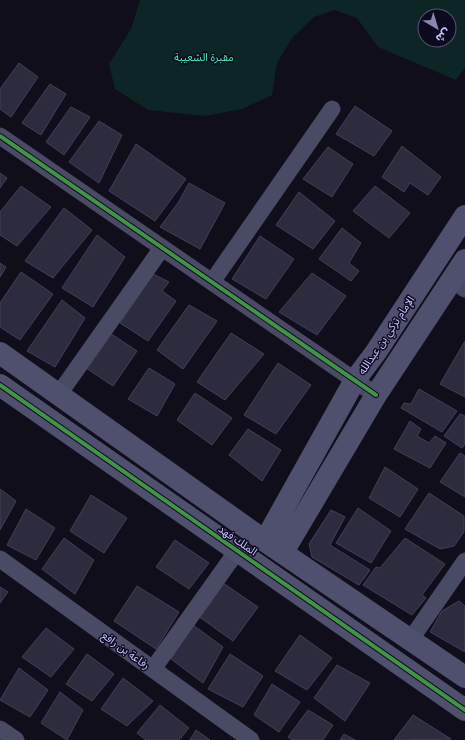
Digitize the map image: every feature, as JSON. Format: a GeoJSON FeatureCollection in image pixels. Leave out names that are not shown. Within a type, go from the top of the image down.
{"type":"FeatureCollection","features":[{"type":"Feature","properties":{"kind":"street"},"geometry":{"type":"LineString","coordinates":[[212,282],[332,109]]}},
{"type":"Feature","properties":{"kind":"street"},"geometry":{"type":"LineString","coordinates":[[0,136],[376,394]]}},
{"type":"Feature","properties":{"kind":"street","name":"الإمام تركي بن عبدالله"},"geometry":{"type":"LineString","coordinates":[[274,546],[355,380],[376,352],[465,216]]}},
{"type":"Feature","properties":{"kind":"street"},"geometry":{"type":"LineString","coordinates":[[58,394],[162,248]]}},
{"type":"Feature","properties":{"kind":"street"},"geometry":{"type":"LineString","coordinates":[[274,546],[376,394],[459,284],[465,260]]}},
{"type":"Feature","properties":{"kind":"street","name":"الملك فهد"},"geometry":{"type":"LineString","coordinates":[[0,353],[274,546],[465,677]]}},
{"type":"Feature","properties":{"kind":"street","name":"الملك فهد"},"geometry":{"type":"LineString","coordinates":[[0,384],[465,710]]}},
{"type":"Feature","properties":{"kind":"street"},"geometry":{"type":"LineString","coordinates":[[153,670],[238,551]]}},
{"type":"Feature","properties":{"kind":"street","name":"رفاعة بن رافع"},"geometry":{"type":"LineString","coordinates":[[0,559],[251,740]]}},
{"type":"Feature","properties":{"kind":"street"},"geometry":{"type":"LineString","coordinates":[[411,639],[465,561]]}},
{"type":"Feature","properties":{"kind":"street"},"geometry":{"type":"LineString","coordinates":[[0,729],[16,740]]}},
{"type":"Feature","properties":{"kind":"green space","name":"مقبرة الشعيبة"},"geometry":{"type":"Polygon","coordinates":[[[140,0],[465,0],[465,68],[456,80],[378,47],[357,18],[335,10],[314,17],[292,38],[277,63],[272,95],[242,109],[205,116],[148,110],[115,89],[109,64],[131,29],[140,0]]]}},
{"type":"Feature","properties":{"kind":"building"},"geometry":{"type":"Polygon","coordinates":[[[19,63],[38,77],[11,117],[0,109],[0,89],[19,63]]]}},
{"type":"Feature","properties":{"kind":"building"},"geometry":{"type":"Polygon","coordinates":[[[50,84],[66,94],[41,135],[22,123],[50,84]]]}},
{"type":"Feature","properties":{"kind":"building"},"geometry":{"type":"Polygon","coordinates":[[[355,106],[392,131],[374,156],[336,134],[355,106]]]}},
{"type":"Feature","properties":{"kind":"building"},"geometry":{"type":"Polygon","coordinates":[[[71,107],[90,117],[64,155],[46,142],[71,107]]]}},
{"type":"Feature","properties":{"kind":"building"},"geometry":{"type":"Polygon","coordinates":[[[99,121],[122,135],[99,183],[69,162],[99,121]]]}},
{"type":"Feature","properties":{"kind":"building"},"geometry":{"type":"Polygon","coordinates":[[[136,144],[186,179],[155,221],[109,191],[136,144]]]}},
{"type":"Feature","properties":{"kind":"building"},"geometry":{"type":"Polygon","coordinates":[[[402,146],[441,177],[428,195],[410,183],[404,192],[382,177],[402,146]]]}},
{"type":"Feature","properties":{"kind":"building"},"geometry":{"type":"Polygon","coordinates":[[[328,147],[353,164],[332,197],[303,179],[328,147]]]}},
{"type":"Feature","properties":{"kind":"building"},"geometry":{"type":"Polygon","coordinates":[[[0,173],[7,178],[0,188],[0,173]]]}},
{"type":"Feature","properties":{"kind":"building"},"geometry":{"type":"Polygon","coordinates":[[[189,183],[225,203],[200,249],[160,227],[178,203],[189,183]]]}},
{"type":"Feature","properties":{"kind":"building"},"geometry":{"type":"Polygon","coordinates":[[[21,186],[51,207],[17,246],[0,235],[0,212],[21,186]]]}},
{"type":"Feature","properties":{"kind":"building"},"geometry":{"type":"Polygon","coordinates":[[[375,186],[410,213],[389,238],[353,211],[375,186]]]}},
{"type":"Feature","properties":{"kind":"building"},"geometry":{"type":"Polygon","coordinates":[[[299,192],[335,221],[313,249],[276,225],[299,192]]]}},
{"type":"Feature","properties":{"kind":"building"},"geometry":{"type":"Polygon","coordinates":[[[64,208],[92,230],[53,278],[25,261],[64,208]]]}},
{"type":"Feature","properties":{"kind":"building"},"geometry":{"type":"Polygon","coordinates":[[[342,228],[361,243],[349,263],[359,271],[351,281],[319,259],[342,228]]]}},
{"type":"Feature","properties":{"kind":"building"},"geometry":{"type":"Polygon","coordinates":[[[97,235],[125,257],[93,307],[62,288],[97,235]]]}},
{"type":"Feature","properties":{"kind":"building"},"geometry":{"type":"Polygon","coordinates":[[[260,236],[294,259],[266,299],[232,279],[260,236]]]}},
{"type":"Feature","properties":{"kind":"building"},"geometry":{"type":"Polygon","coordinates":[[[0,263],[6,267],[0,277],[0,263]]]}},
{"type":"Feature","properties":{"kind":"building"},"geometry":{"type":"Polygon","coordinates":[[[21,272],[53,294],[20,340],[0,327],[0,303],[21,272]]]}},
{"type":"Feature","properties":{"kind":"building"},"geometry":{"type":"Polygon","coordinates":[[[312,273],[346,296],[317,335],[279,312],[312,273]]]}},
{"type":"Feature","properties":{"kind":"building"},"geometry":{"type":"Polygon","coordinates":[[[153,274],[169,282],[162,291],[176,301],[148,341],[120,323],[153,274]]]}},
{"type":"Feature","properties":{"kind":"building"},"geometry":{"type":"Polygon","coordinates":[[[62,300],[85,318],[55,367],[27,351],[62,300]]]}},
{"type":"Feature","properties":{"kind":"building"},"geometry":{"type":"Polygon","coordinates":[[[189,305],[217,321],[183,369],[157,350],[189,305]]]}},
{"type":"Feature","properties":{"kind":"building"},"geometry":{"type":"Polygon","coordinates":[[[110,333],[137,351],[113,386],[86,368],[110,333]]]}},
{"type":"Feature","properties":{"kind":"building"},"geometry":{"type":"Polygon","coordinates":[[[231,333],[264,354],[225,400],[197,382],[231,333]]]}},
{"type":"Feature","properties":{"kind":"building"},"geometry":{"type":"Polygon","coordinates":[[[465,341],[465,397],[440,384],[465,341]]]}},
{"type":"Feature","properties":{"kind":"building"},"geometry":{"type":"Polygon","coordinates":[[[278,363],[311,385],[276,434],[244,415],[278,363]]]}},
{"type":"Feature","properties":{"kind":"building"},"geometry":{"type":"Polygon","coordinates":[[[149,368],[175,384],[157,416],[128,399],[149,368]]]}},
{"type":"Feature","properties":{"kind":"building"},"geometry":{"type":"Polygon","coordinates":[[[419,389],[457,411],[442,432],[401,408],[404,403],[411,404],[419,389]]]}},
{"type":"Feature","properties":{"kind":"building"},"geometry":{"type":"Polygon","coordinates":[[[195,393],[232,418],[212,445],[177,420],[195,393]]]}},
{"type":"Feature","properties":{"kind":"building"},"geometry":{"type":"Polygon","coordinates":[[[460,414],[465,416],[465,444],[462,448],[444,436],[460,414]]]}},
{"type":"Feature","properties":{"kind":"building"},"geometry":{"type":"Polygon","coordinates":[[[410,421],[421,429],[417,436],[429,443],[435,436],[446,443],[430,468],[394,449],[410,421]]]}},
{"type":"Feature","properties":{"kind":"building"},"geometry":{"type":"Polygon","coordinates":[[[248,429],[281,450],[262,481],[229,455],[248,429]]]}},
{"type":"Feature","properties":{"kind":"building"},"geometry":{"type":"Polygon","coordinates":[[[460,453],[465,456],[465,497],[440,482],[460,453]]]}},
{"type":"Feature","properties":{"kind":"building"},"geometry":{"type":"Polygon","coordinates":[[[385,467],[418,489],[400,517],[369,498],[385,467]]]}},
{"type":"Feature","properties":{"kind":"building"},"geometry":{"type":"Polygon","coordinates":[[[0,489],[16,501],[0,530],[0,489]]]}},
{"type":"Feature","properties":{"kind":"building"},"geometry":{"type":"Polygon","coordinates":[[[429,493],[464,516],[464,532],[454,546],[440,549],[405,529],[429,493]]]}},
{"type":"Feature","properties":{"kind":"building"},"geometry":{"type":"Polygon","coordinates":[[[91,495],[127,518],[104,553],[70,531],[91,495]]]}},
{"type":"Feature","properties":{"kind":"building"},"geometry":{"type":"Polygon","coordinates":[[[358,508],[391,531],[371,563],[336,543],[358,508]]]}},
{"type":"Feature","properties":{"kind":"building"},"geometry":{"type":"Polygon","coordinates":[[[26,509],[55,528],[36,560],[7,545],[26,509]]]}},
{"type":"Feature","properties":{"kind":"building"},"geometry":{"type":"Polygon","coordinates":[[[331,510],[345,517],[330,545],[370,570],[359,585],[312,557],[309,544],[331,510]]]}},
{"type":"Feature","properties":{"kind":"building"},"geometry":{"type":"Polygon","coordinates":[[[64,538],[94,560],[75,594],[42,569],[64,538]]]}},
{"type":"Feature","properties":{"kind":"building"},"geometry":{"type":"Polygon","coordinates":[[[405,538],[445,564],[422,595],[426,598],[412,615],[363,585],[376,567],[380,568],[405,538]]]}},
{"type":"Feature","properties":{"kind":"building"},"geometry":{"type":"Polygon","coordinates":[[[175,540],[209,563],[189,589],[156,567],[175,540]]]}},
{"type":"Feature","properties":{"kind":"building"},"geometry":{"type":"Polygon","coordinates":[[[223,583],[258,607],[233,641],[198,616],[223,583]]]}},
{"type":"Feature","properties":{"kind":"building"},"geometry":{"type":"Polygon","coordinates":[[[137,586],[179,612],[156,649],[114,621],[137,586]]]}},
{"type":"Feature","properties":{"kind":"building"},"geometry":{"type":"Polygon","coordinates":[[[0,587],[8,592],[0,603],[0,587]]]}},
{"type":"Feature","properties":{"kind":"building"},"geometry":{"type":"Polygon","coordinates":[[[459,601],[465,606],[465,652],[430,632],[442,611],[459,601]]]}},
{"type":"Feature","properties":{"kind":"building"},"geometry":{"type":"Polygon","coordinates":[[[193,625],[223,647],[203,683],[171,659],[193,625]]]}},
{"type":"Feature","properties":{"kind":"building"},"geometry":{"type":"Polygon","coordinates":[[[46,628],[74,649],[51,677],[22,657],[46,628]]]}},
{"type":"Feature","properties":{"kind":"building"},"geometry":{"type":"Polygon","coordinates":[[[300,635],[332,658],[307,690],[275,671],[300,635]]]}},
{"type":"Feature","properties":{"kind":"building"},"geometry":{"type":"Polygon","coordinates":[[[87,654],[114,674],[92,701],[66,684],[87,654]]]}},
{"type":"Feature","properties":{"kind":"building"},"geometry":{"type":"Polygon","coordinates":[[[230,654],[263,676],[243,707],[208,689],[230,654]]]}},
{"type":"Feature","properties":{"kind":"building"},"geometry":{"type":"Polygon","coordinates":[[[337,665],[370,683],[345,721],[314,698],[337,665]]]}},
{"type":"Feature","properties":{"kind":"building"},"geometry":{"type":"Polygon","coordinates":[[[19,668],[48,690],[30,717],[0,700],[19,668]]]}},
{"type":"Feature","properties":{"kind":"building"},"geometry":{"type":"Polygon","coordinates":[[[123,678],[153,701],[127,726],[101,709],[123,678]]]}},
{"type":"Feature","properties":{"kind":"building"},"geometry":{"type":"Polygon","coordinates":[[[272,684],[300,702],[279,732],[254,715],[272,684]]]}},
{"type":"Feature","properties":{"kind":"building"},"geometry":{"type":"Polygon","coordinates":[[[60,692],[83,710],[67,740],[41,723],[60,692]]]}},
{"type":"Feature","properties":{"kind":"building"},"geometry":{"type":"Polygon","coordinates":[[[160,705],[189,728],[179,740],[146,740],[137,733],[160,705]]]}},
{"type":"Feature","properties":{"kind":"building"},"geometry":{"type":"Polygon","coordinates":[[[308,710],[333,725],[323,740],[293,740],[288,737],[308,710]]]}},
{"type":"Feature","properties":{"kind":"building"},"geometry":{"type":"Polygon","coordinates":[[[413,715],[451,739],[394,740],[413,715]]]}},
{"type":"Feature","properties":{"kind":"building"},"geometry":{"type":"Polygon","coordinates":[[[196,730],[210,740],[190,740],[196,730]]]}},
{"type":"Feature","properties":{"kind":"building"},"geometry":{"type":"Polygon","coordinates":[[[344,734],[355,740],[340,740],[344,734]]]}},
{"type":"Feature","properties":{"kind":"cycle path"},"geometry":{"type":"LineString","coordinates":[[0,136],[376,395]]}},
{"type":"Feature","properties":{"kind":"cycle path"},"geometry":{"type":"LineString","coordinates":[[0,385],[465,710]]}}]}
